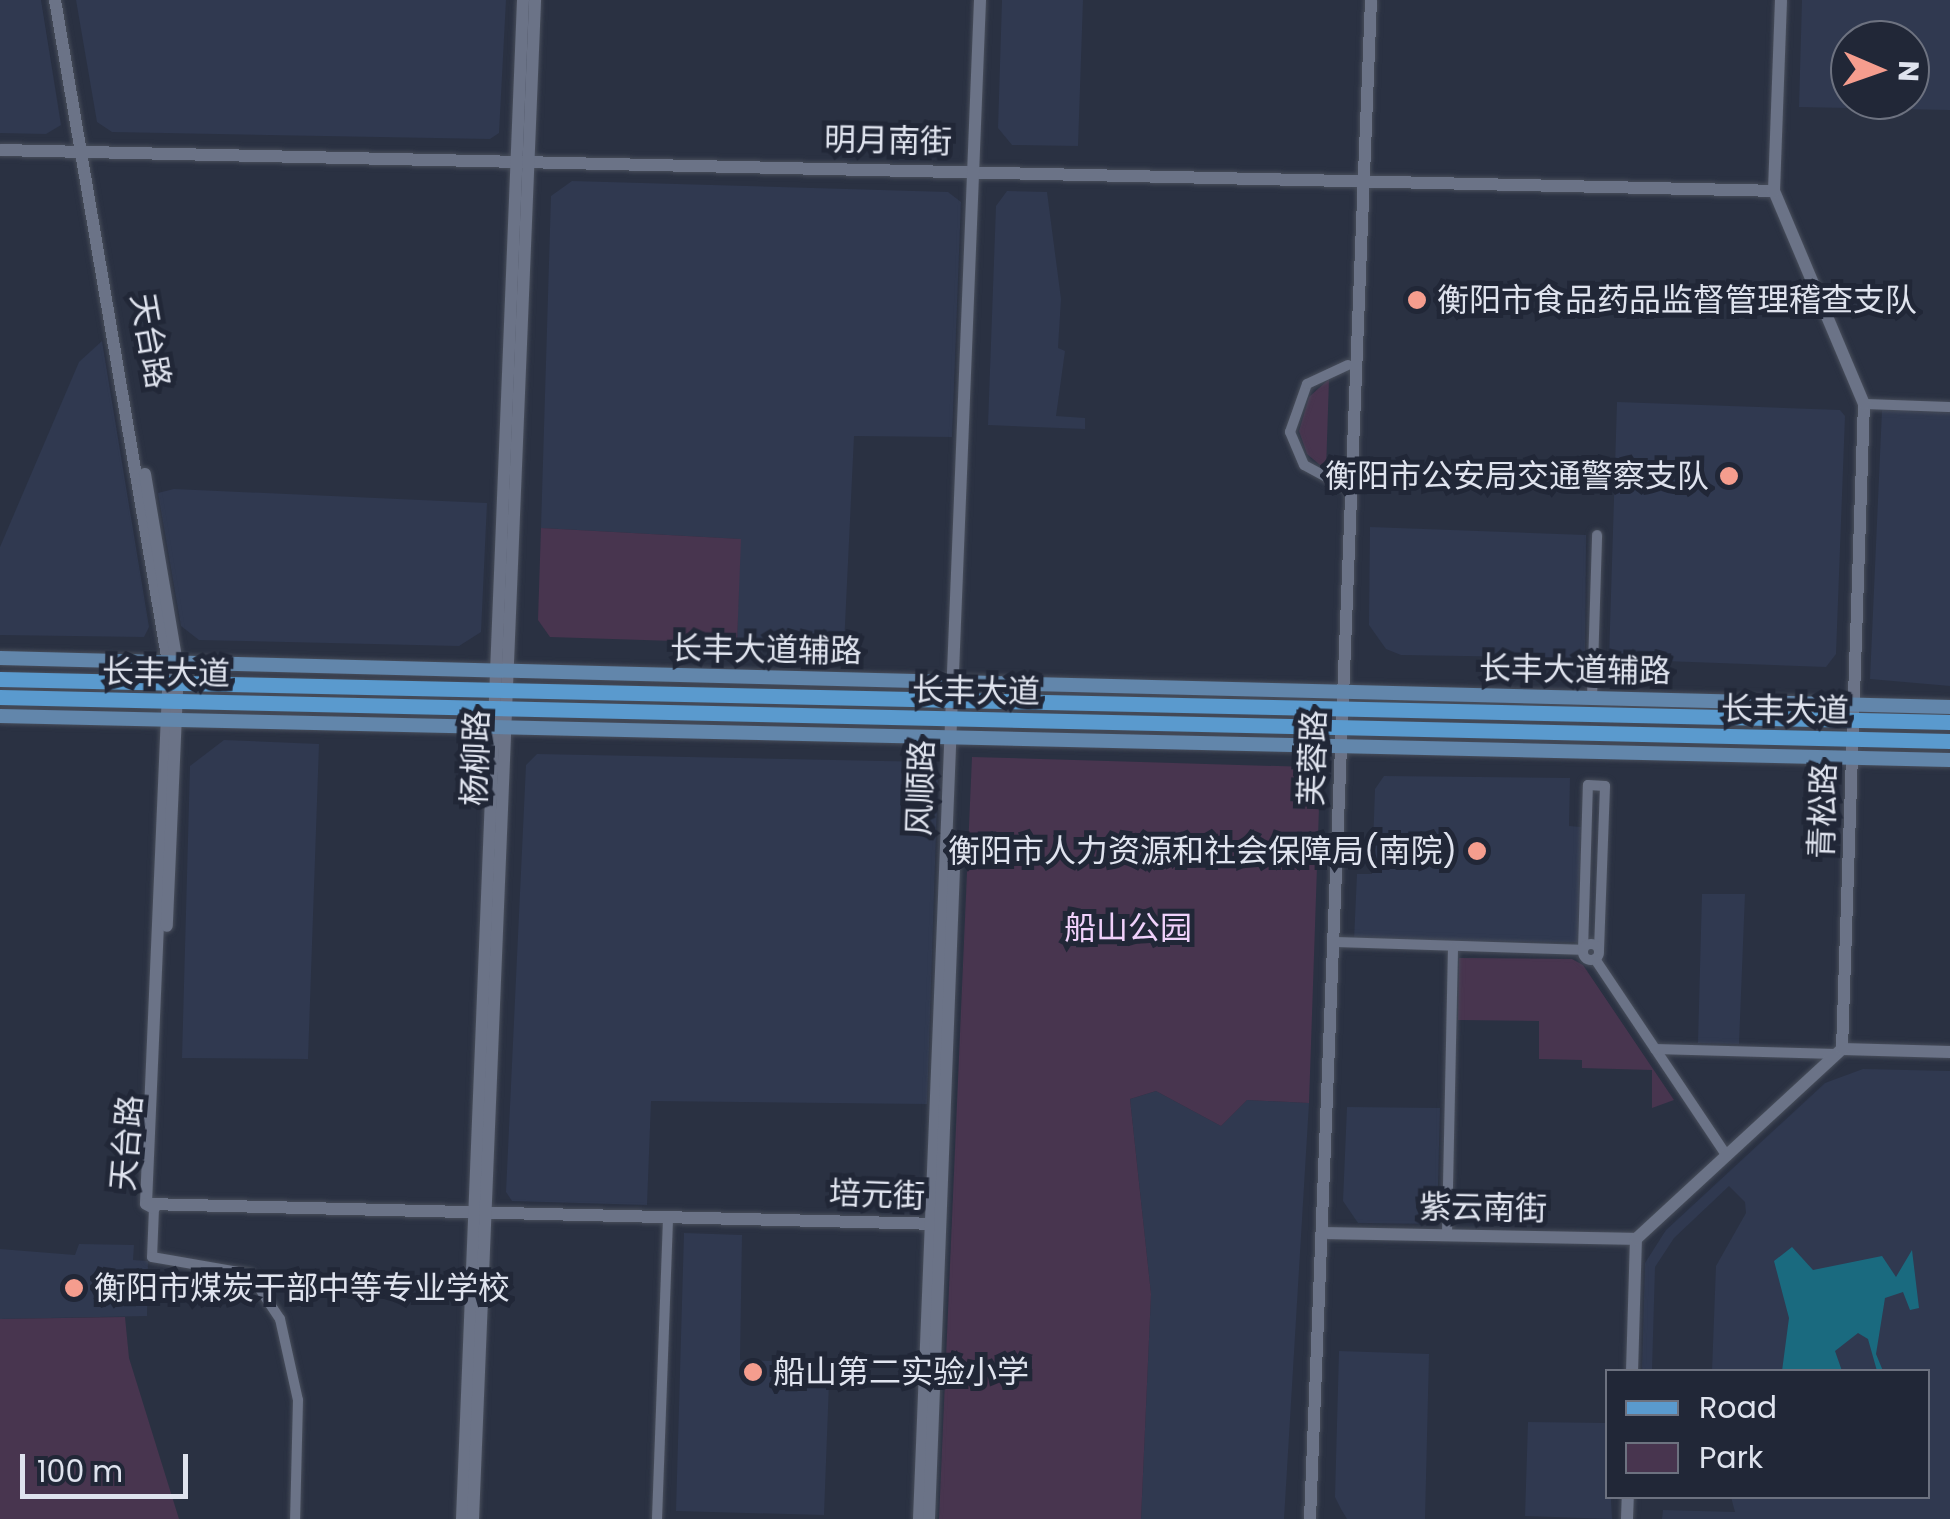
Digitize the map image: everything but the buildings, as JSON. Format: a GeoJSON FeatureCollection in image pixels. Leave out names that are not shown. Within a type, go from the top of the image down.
{"type":"FeatureCollection","features":[{"type":"Feature","properties":{"kind":"main road","name":"长丰大道辅路"},"geometry":{"type":"LineString","coordinates":[[0,658],[502,671],[956,690]]}},
{"type":"Feature","properties":{"kind":"main road","name":"长丰大道"},"geometry":{"type":"LineString","coordinates":[[0,679],[501,689],[956,690],[1854,712],[1950,722]]}},
{"type":"Feature","properties":{"kind":"main road","name":"长丰大道"},"geometry":{"type":"LineString","coordinates":[[0,697],[1950,741]]}},
{"type":"Feature","properties":{"kind":"main road"},"geometry":{"type":"LineString","coordinates":[[1854,712],[1950,707]]}},
{"type":"Feature","properties":{"kind":"main road"},"geometry":{"type":"LineString","coordinates":[[0,716],[1950,760]]}},
{"type":"Feature","properties":{"kind":"street","name":"天台路"},"geometry":{"type":"LineString","coordinates":[[55,0],[173,663],[152,1206]]}},
{"type":"Feature","properties":{"kind":"street","name":"天台路"},"geometry":{"type":"LineString","coordinates":[[63,0],[85,152]]}},
{"type":"Feature","properties":{"kind":"street","name":"杨柳路"},"geometry":{"type":"LineString","coordinates":[[522,0],[522,160]]}},
{"type":"Feature","properties":{"kind":"street","name":"杨柳路"},"geometry":{"type":"LineString","coordinates":[[473,1519],[480,1214],[499,728],[522,160],[534,0]]}},
{"type":"Feature","properties":{"kind":"street","name":"风顺路"},"geometry":{"type":"LineString","coordinates":[[919,1519],[983,0]]}},
{"type":"Feature","properties":{"kind":"street","name":"芙蓉路"},"geometry":{"type":"LineString","coordinates":[[1302,1519],[1359,180],[1362,0]]}},
{"type":"Feature","properties":{"kind":"street","name":"芙蓉路"},"geometry":{"type":"LineString","coordinates":[[1338,699],[1348,366],[1371,0]]}},
{"type":"Feature","properties":{"kind":"street","name":"青松路"},"geometry":{"type":"LineString","coordinates":[[1781,0],[1774,192],[1864,404],[1839,1052]]}},
{"type":"Feature","properties":{"kind":"street","name":"明月南街"},"geometry":{"type":"LineString","coordinates":[[0,150],[1774,192]]}},
{"type":"Feature","properties":{"kind":"street"},"geometry":{"type":"LineString","coordinates":[[1343,486],[1304,465],[1290,432],[1307,384],[1348,366]]}},
{"type":"Feature","properties":{"kind":"street"},"geometry":{"type":"LineString","coordinates":[[1864,404],[1950,408]]}},
{"type":"Feature","properties":{"kind":"street"},"geometry":{"type":"LineString","coordinates":[[1592,705],[1597,535]]}},
{"type":"Feature","properties":{"kind":"street","name":"芙蓉路"},"geometry":{"type":"LineString","coordinates":[[1310,1519],[1333,945],[1336,746]]}},
{"type":"Feature","properties":{"kind":"street"},"geometry":{"type":"LineString","coordinates":[[1583,950],[1588,785],[1605,786],[1597,955]]}},
{"type":"Feature","properties":{"kind":"street"},"geometry":{"type":"LineString","coordinates":[[1333,945],[1583,950],[1592,944],[1655,1050],[1726,1156]]}},
{"type":"Feature","properties":{"kind":"street"},"geometry":{"type":"LineString","coordinates":[[1447,1234],[1453,947]]}},
{"type":"Feature","properties":{"kind":"street"},"geometry":{"type":"LineString","coordinates":[[1655,1050],[1950,1052]]}},
{"type":"Feature","properties":{"kind":"street"},"geometry":{"type":"LineString","coordinates":[[1632,1369],[1636,1239],[1839,1052]]}},
{"type":"Feature","properties":{"kind":"street"},"geometry":{"type":"LineString","coordinates":[[152,1206],[152,1256],[250,1274],[280,1319],[298,1400],[296,1519]]}},
{"type":"Feature","properties":{"kind":"street","name":"培元街"},"geometry":{"type":"LineString","coordinates":[[152,1206],[934,1225]]}},
{"type":"Feature","properties":{"kind":"street","name":"杨柳路"},"geometry":{"type":"LineString","coordinates":[[462,1519],[480,1214]]}},
{"type":"Feature","properties":{"kind":"street"},"geometry":{"type":"LineString","coordinates":[[657,1519],[668,1219]]}},
{"type":"Feature","properties":{"kind":"street","name":"风顺路"},"geometry":{"type":"LineString","coordinates":[[929,1519],[934,1225]]}},
{"type":"Feature","properties":{"kind":"street","name":"紫云南街"},"geometry":{"type":"LineString","coordinates":[[1328,1233],[1636,1239]]}},
{"type":"Feature","properties":{"kind":"shaded area"},"geometry":{"type":"Polygon","coordinates":[[[0,0],[41,0],[61,125],[46,134],[0,133],[0,0]]]}},
{"type":"Feature","properties":{"kind":"shaded area"},"geometry":{"type":"Polygon","coordinates":[[[76,0],[506,0],[499,133],[490,139],[112,132],[97,122],[76,0]]]}},
{"type":"Feature","properties":{"kind":"shaded area"},"geometry":{"type":"Polygon","coordinates":[[[1002,0],[1083,0],[1078,146],[1012,145],[998,128],[1002,0]]]}},
{"type":"Feature","properties":{"kind":"shaded area"},"geometry":{"type":"Polygon","coordinates":[[[1802,0],[1950,0],[1950,110],[1930,110],[1930,20],[1830,20],[1830,108],[1799,107],[1802,0]]]}},
{"type":"Feature","properties":{"kind":"shaded area"},"geometry":{"type":"Polygon","coordinates":[[[572,181],[948,192],[961,202],[952,437],[854,436],[844,646],[737,643],[740,539],[541,528],[551,196],[572,181]]]}},
{"type":"Feature","properties":{"kind":"shaded area"},"geometry":{"type":"Polygon","coordinates":[[[1007,191],[1047,192],[1061,299],[1058,348],[1065,351],[1056,416],[1085,418],[1085,429],[988,425],[996,206],[1007,191]]]}},
{"type":"Feature","properties":{"kind":"shaded area"},"geometry":{"type":"Polygon","coordinates":[[[102,341],[149,627],[144,637],[0,635],[0,547],[79,362],[102,341]]]}},
{"type":"Feature","properties":{"kind":"shaded area","name":"衡阳市公安局交通警察支队"},"geometry":{"type":"Polygon","coordinates":[[[1617,402],[1840,410],[1845,416],[1836,654],[1826,667],[1609,659],[1617,402]]]}},
{"type":"Feature","properties":{"kind":"shaded area"},"geometry":{"type":"Polygon","coordinates":[[[1882,410],[1950,413],[1950,686],[1870,679],[1882,410]]]}},
{"type":"Feature","properties":{"kind":"shaded area"},"geometry":{"type":"Polygon","coordinates":[[[174,489],[487,503],[481,632],[459,646],[199,640],[181,626],[158,493],[174,489]]]}},
{"type":"Feature","properties":{"kind":"shaded area"},"geometry":{"type":"Polygon","coordinates":[[[1370,527],[1586,535],[1585,658],[1401,655],[1386,649],[1369,625],[1370,527]]]}},
{"type":"Feature","properties":{"kind":"shaded area"},"geometry":{"type":"Polygon","coordinates":[[[224,740],[319,744],[308,1059],[182,1058],[190,766],[224,740]]]}},
{"type":"Feature","properties":{"kind":"shaded area"},"geometry":{"type":"Polygon","coordinates":[[[537,754],[931,762],[938,773],[927,1104],[651,1101],[647,1205],[512,1201],[506,1192],[526,765],[537,754]]]}},
{"type":"Feature","properties":{"kind":"shaded area","name":"衡阳市人力资源和社会保障局(南院)"},"geometry":{"type":"Polygon","coordinates":[[[1384,776],[1570,778],[1569,826],[1581,827],[1578,942],[1354,940],[1357,874],[1372,874],[1375,789],[1384,776]]]}},
{"type":"Feature","properties":{"kind":"shaded area"},"geometry":{"type":"Polygon","coordinates":[[[1702,894],[1745,894],[1739,1044],[1698,1043],[1702,894]]]}},
{"type":"Feature","properties":{"kind":"shaded area"},"geometry":{"type":"Polygon","coordinates":[[[1863,1069],[1950,1071],[1950,1519],[1662,1519],[1663,1510],[1735,1512],[1732,1499],[1930,1499],[1930,1369],[1712,1369],[1716,1266],[1746,1213],[1745,1202],[1729,1186],[1674,1238],[1655,1267],[1652,1369],[1642,1369],[1645,1263],[1666,1230],[1825,1083],[1863,1069]]]}},
{"type":"Feature","properties":{"kind":"shaded area"},"geometry":{"type":"Polygon","coordinates":[[[1156,1091],[1221,1126],[1247,1100],[1309,1103],[1284,1519],[1141,1519],[1151,1294],[1130,1099],[1156,1091]]]}},
{"type":"Feature","properties":{"kind":"shaded area"},"geometry":{"type":"Polygon","coordinates":[[[1347,1107],[1440,1108],[1437,1224],[1358,1223],[1343,1201],[1347,1107]]]}},
{"type":"Feature","properties":{"kind":"shaded area","name":"船山第二实验小学"},"geometry":{"type":"Polygon","coordinates":[[[684,1233],[742,1235],[740,1360],[823,1363],[829,1382],[824,1515],[676,1511],[684,1233]]]}},
{"type":"Feature","properties":{"kind":"shaded area","name":"衡阳市煤炭干部中等专业学校"},"geometry":{"type":"Polygon","coordinates":[[[79,1244],[134,1245],[133,1260],[148,1261],[147,1316],[0,1319],[0,1249],[75,1255],[79,1244]]]}},
{"type":"Feature","properties":{"kind":"shaded area"},"geometry":{"type":"Polygon","coordinates":[[[1792,1247],[1813,1270],[1882,1256],[1896,1277],[1912,1250],[1919,1308],[1910,1310],[1903,1292],[1885,1298],[1876,1354],[1882,1369],[1876,1369],[1868,1339],[1858,1333],[1835,1351],[1841,1369],[1782,1369],[1789,1318],[1774,1261],[1792,1247]]]}},
{"type":"Feature","properties":{"kind":"shaded area"},"geometry":{"type":"Polygon","coordinates":[[[1339,1351],[1429,1354],[1425,1519],[1347,1519],[1341,1509],[1335,1497],[1339,1351]]]}},
{"type":"Feature","properties":{"kind":"shaded area"},"geometry":{"type":"Polygon","coordinates":[[[1528,1422],[1605,1423],[1605,1499],[1611,1499],[1612,1519],[1525,1516],[1528,1422]]]}},
{"type":"Feature","properties":{"kind":"green space"},"geometry":{"type":"Polygon","coordinates":[[[1329,379],[1326,470],[1307,454],[1299,431],[1309,397],[1329,379]]]}},
{"type":"Feature","properties":{"kind":"green space"},"geometry":{"type":"Polygon","coordinates":[[[541,528],[741,539],[737,643],[550,637],[538,620],[541,528]]]}},
{"type":"Feature","properties":{"kind":"green space","name":"船山公园"},"geometry":{"type":"Polygon","coordinates":[[[972,757],[1309,767],[1320,778],[1309,1103],[1247,1100],[1221,1126],[1156,1091],[1130,1099],[1151,1294],[1141,1519],[939,1519],[972,757]]]}},
{"type":"Feature","properties":{"kind":"green space"},"geometry":{"type":"Polygon","coordinates":[[[1459,958],[1572,959],[1583,965],[1674,1100],[1652,1108],[1652,1070],[1582,1068],[1582,1060],[1539,1059],[1539,1021],[1458,1020],[1459,958]]]}},
{"type":"Feature","properties":{"kind":"green space"},"geometry":{"type":"Polygon","coordinates":[[[125,1317],[129,1358],[179,1519],[0,1519],[0,1319],[125,1317]]]}},
{"type":"Feature","properties":{"kind":"place","name":"衡阳市食品药品监督管理稽查支队"},"geometry":{"type":"Point","coordinates":[1417,300]}},
{"type":"Feature","properties":{"kind":"place","name":"衡阳市公安局交通警察支队"},"geometry":{"type":"Point","coordinates":[1729,476]}},
{"type":"Feature","properties":{"kind":"place","name":"衡阳市人力资源和社会保障局(南院)"},"geometry":{"type":"Point","coordinates":[1477,851]}},
{"type":"Feature","properties":{"kind":"place","name":"衡阳市煤炭干部中等专业学校"},"geometry":{"type":"Point","coordinates":[74,1288]}},
{"type":"Feature","properties":{"kind":"place","name":"船山第二实验小学"},"geometry":{"type":"Point","coordinates":[753,1372]}}]}
